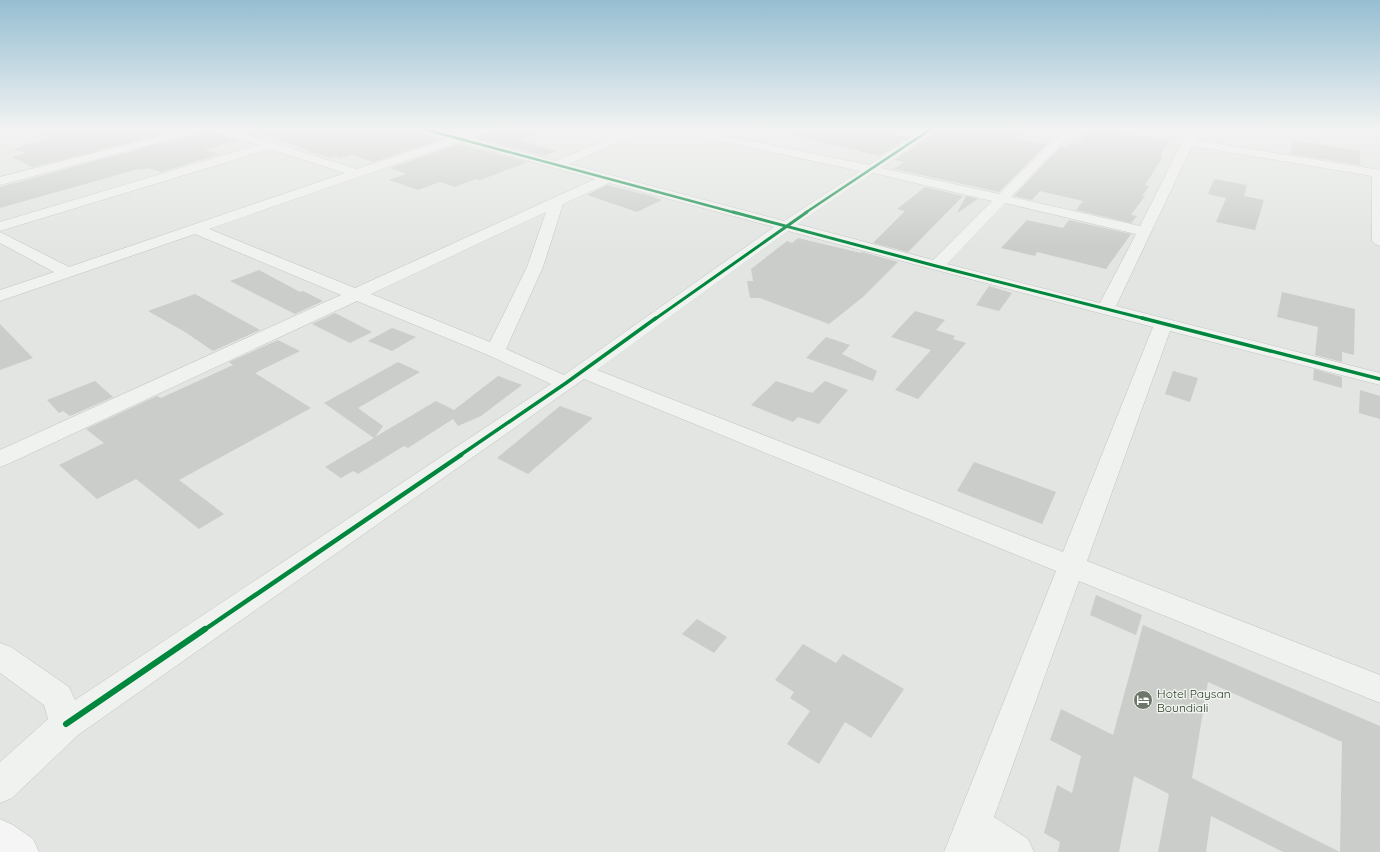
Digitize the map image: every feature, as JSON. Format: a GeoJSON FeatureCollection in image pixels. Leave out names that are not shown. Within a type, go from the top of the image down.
{"type":"FeatureCollection","features":[{"type":"Feature","properties":{"kind":"main road"},"geometry":{"type":"LineString","coordinates":[[0,838],[20,852]]}},
{"type":"Feature","properties":{"kind":"street"},"geometry":{"type":"LineString","coordinates":[[0,181],[47,169]]}},
{"type":"Feature","properties":{"kind":"street"},"geometry":{"type":"LineString","coordinates":[[0,227],[192,169]]}},
{"type":"Feature","properties":{"kind":"street"},"geometry":{"type":"LineString","coordinates":[[344,169],[357,173]]}},
{"type":"Feature","properties":{"kind":"street"},"geometry":{"type":"LineString","coordinates":[[0,296],[369,169]]}},
{"type":"Feature","properties":{"kind":"street"},"geometry":{"type":"LineString","coordinates":[[576,169],[936,266],[1380,379]]}},
{"type":"Feature","properties":{"kind":"street"},"geometry":{"type":"LineString","coordinates":[[0,786],[66,724],[573,377],[788,225],[871,169],[1144,231]]}},
{"type":"Feature","properties":{"kind":"street"},"geometry":{"type":"LineString","coordinates":[[936,266],[1030,169]]}},
{"type":"Feature","properties":{"kind":"street"},"geometry":{"type":"LineString","coordinates":[[1106,309],[1175,169]]}},
{"type":"Feature","properties":{"kind":"street"},"geometry":{"type":"LineString","coordinates":[[1354,169],[1379,174],[1380,241]]}},
{"type":"Feature","properties":{"kind":"street"},"geometry":{"type":"LineString","coordinates":[[0,459],[608,178]]}},
{"type":"Feature","properties":{"kind":"street"},"geometry":{"type":"LineString","coordinates":[[496,351],[535,268],[556,203]]}},
{"type":"Feature","properties":{"kind":"street"},"geometry":{"type":"LineString","coordinates":[[195,229],[496,351],[573,377],[1071,566],[1380,690]]}},
{"type":"Feature","properties":{"kind":"street"},"geometry":{"type":"LineString","coordinates":[[0,237],[68,273]]}},
{"type":"Feature","properties":{"kind":"street"},"geometry":{"type":"LineString","coordinates":[[1015,852],[968,839],[1163,324]]}},
{"type":"Feature","properties":{"kind":"street"},"geometry":{"type":"LineString","coordinates":[[0,656],[58,697],[66,724]]}},
{"type":"Feature","properties":{"kind":"building"},"geometry":{"type":"Polygon","coordinates":[[[67,169],[146,169],[138,169],[0,208],[0,187],[67,169]]]}},
{"type":"Feature","properties":{"kind":"building"},"geometry":{"type":"Polygon","coordinates":[[[151,169],[172,169],[161,172],[151,169]]]}},
{"type":"Feature","properties":{"kind":"building"},"geometry":{"type":"Polygon","coordinates":[[[392,169],[510,169],[480,180],[476,179],[455,187],[440,182],[418,190],[389,180],[406,174],[392,169]]]}},
{"type":"Feature","properties":{"kind":"building"},"geometry":{"type":"Polygon","coordinates":[[[894,169],[1022,169],[999,192],[894,169]]]}},
{"type":"Feature","properties":{"kind":"building"},"geometry":{"type":"Polygon","coordinates":[[[1040,169],[1155,169],[1145,185],[1149,186],[1142,196],[1145,196],[1131,215],[1137,216],[1131,223],[1076,210],[1083,201],[1040,191],[1032,200],[1014,196],[1040,169]]]}},
{"type":"Feature","properties":{"kind":"building"},"geometry":{"type":"Polygon","coordinates":[[[1214,179],[1247,185],[1244,196],[1264,200],[1255,230],[1216,222],[1226,198],[1208,194],[1214,179]]]}},
{"type":"Feature","properties":{"kind":"building"},"geometry":{"type":"Polygon","coordinates":[[[607,185],[662,200],[637,212],[587,195],[607,185]]]}},
{"type":"Feature","properties":{"kind":"building"},"geometry":{"type":"Polygon","coordinates":[[[925,187],[963,196],[908,252],[873,243],[905,211],[897,209],[925,187]]]}},
{"type":"Feature","properties":{"kind":"building"},"geometry":{"type":"Polygon","coordinates":[[[966,196],[978,199],[957,213],[966,196]]]}},
{"type":"Feature","properties":{"kind":"building"},"geometry":{"type":"Polygon","coordinates":[[[1027,220],[1063,228],[1069,220],[1131,234],[1106,269],[1037,252],[1035,256],[1001,248],[1027,220]]]}},
{"type":"Feature","properties":{"kind":"building"},"geometry":{"type":"Polygon","coordinates":[[[798,238],[862,252],[898,262],[863,297],[829,324],[760,298],[750,298],[747,281],[753,281],[751,269],[787,241],[792,243],[798,238]]]}},
{"type":"Feature","properties":{"kind":"building"},"geometry":{"type":"Polygon","coordinates":[[[259,270],[300,292],[303,291],[323,301],[295,314],[230,281],[259,270]]]}},
{"type":"Feature","properties":{"kind":"building"},"geometry":{"type":"Polygon","coordinates":[[[989,286],[1012,293],[999,311],[976,305],[989,286]]]}},
{"type":"Feature","properties":{"kind":"building"},"geometry":{"type":"Polygon","coordinates":[[[1282,292],[1355,309],[1354,355],[1342,352],[1342,362],[1315,355],[1318,327],[1277,317],[1282,292]]]}},
{"type":"Feature","properties":{"kind":"building"},"geometry":{"type":"Polygon","coordinates":[[[195,294],[260,330],[213,351],[185,332],[148,311],[195,294]]]}},
{"type":"Feature","properties":{"kind":"building"},"geometry":{"type":"Polygon","coordinates":[[[915,311],[945,320],[936,330],[955,336],[953,339],[966,343],[918,399],[895,390],[931,350],[891,337],[915,311]]]}},
{"type":"Feature","properties":{"kind":"building"},"geometry":{"type":"Polygon","coordinates":[[[335,313],[372,332],[350,343],[312,324],[335,313]]]}},
{"type":"Feature","properties":{"kind":"building"},"geometry":{"type":"Polygon","coordinates":[[[0,324],[33,358],[0,370],[0,324]]]}},
{"type":"Feature","properties":{"kind":"building"},"geometry":{"type":"Polygon","coordinates":[[[392,328],[416,337],[392,351],[368,341],[392,328]]]}},
{"type":"Feature","properties":{"kind":"building"},"geometry":{"type":"Polygon","coordinates":[[[826,337],[850,345],[842,354],[877,371],[873,381],[806,358],[826,337]]]}},
{"type":"Feature","properties":{"kind":"building"},"geometry":{"type":"Polygon","coordinates":[[[278,340],[300,351],[255,373],[311,408],[179,480],[224,514],[199,529],[136,479],[97,499],[59,465],[104,443],[86,429],[157,396],[161,398],[233,365],[229,362],[278,340]]]}},
{"type":"Feature","properties":{"kind":"building"},"geometry":{"type":"Polygon","coordinates":[[[398,362],[420,372],[358,408],[383,426],[375,437],[436,401],[454,410],[498,376],[522,385],[481,416],[458,426],[453,419],[408,448],[404,446],[358,474],[353,471],[341,478],[325,467],[374,438],[324,403],[398,362]]]}},
{"type":"Feature","properties":{"kind":"building"},"geometry":{"type":"Polygon","coordinates":[[[1314,369],[1342,377],[1342,388],[1313,380],[1314,369]]]}},
{"type":"Feature","properties":{"kind":"building"},"geometry":{"type":"Polygon","coordinates":[[[1173,371],[1198,378],[1190,402],[1165,394],[1173,371]]]}},
{"type":"Feature","properties":{"kind":"building"},"geometry":{"type":"Polygon","coordinates":[[[95,381],[113,397],[70,416],[63,411],[59,413],[47,400],[95,381]]]}},
{"type":"Feature","properties":{"kind":"building"},"geometry":{"type":"Polygon","coordinates":[[[776,381],[812,393],[825,381],[848,390],[819,424],[798,417],[793,422],[751,405],[776,381]]]}},
{"type":"Feature","properties":{"kind":"building"},"geometry":{"type":"Polygon","coordinates":[[[1360,390],[1380,396],[1380,419],[1359,413],[1360,390]]]}},
{"type":"Feature","properties":{"kind":"building"},"geometry":{"type":"Polygon","coordinates":[[[560,406],[593,418],[528,474],[497,458],[560,406]]]}},
{"type":"Feature","properties":{"kind":"building"},"geometry":{"type":"Polygon","coordinates":[[[974,462],[1056,492],[1042,524],[957,491],[974,462]]]}},
{"type":"Feature","properties":{"kind":"building"},"geometry":{"type":"Polygon","coordinates":[[[1096,595],[1142,615],[1136,635],[1090,615],[1096,595]]]}},
{"type":"Feature","properties":{"kind":"building"},"geometry":{"type":"Polygon","coordinates":[[[697,619],[727,637],[714,653],[682,634],[697,619]]]}},
{"type":"Feature","properties":{"kind":"building"},"geometry":{"type":"Polygon","coordinates":[[[1143,625],[1380,726],[1380,852],[1340,852],[1283,852],[1211,816],[1206,852],[1158,852],[1169,794],[1134,776],[1119,852],[1058,852],[1060,842],[1044,833],[1057,785],[1072,793],[1081,756],[1050,740],[1061,709],[1113,735],[1143,625]],[[1208,682],[1192,778],[1340,852],[1342,742],[1208,682]]]}},
{"type":"Feature","properties":{"kind":"building"},"geometry":{"type":"Polygon","coordinates":[[[803,644],[836,663],[843,654],[904,689],[871,738],[845,722],[819,764],[787,744],[810,711],[790,698],[794,692],[775,680],[803,644]]]}},
{"type":"Feature","properties":{"kind":"cycle path"},"geometry":{"type":"LineString","coordinates":[[572,169],[936,266],[1380,379]]}},
{"type":"Feature","properties":{"kind":"cycle path"},"geometry":{"type":"LineString","coordinates":[[66,724],[566,383],[787,225],[871,169]]}},
{"type":"Feature","properties":{"kind":"place","name":"Hotel Paysan Boundiali"},"geometry":{"type":"Point","coordinates":[1143,700]}}]}
